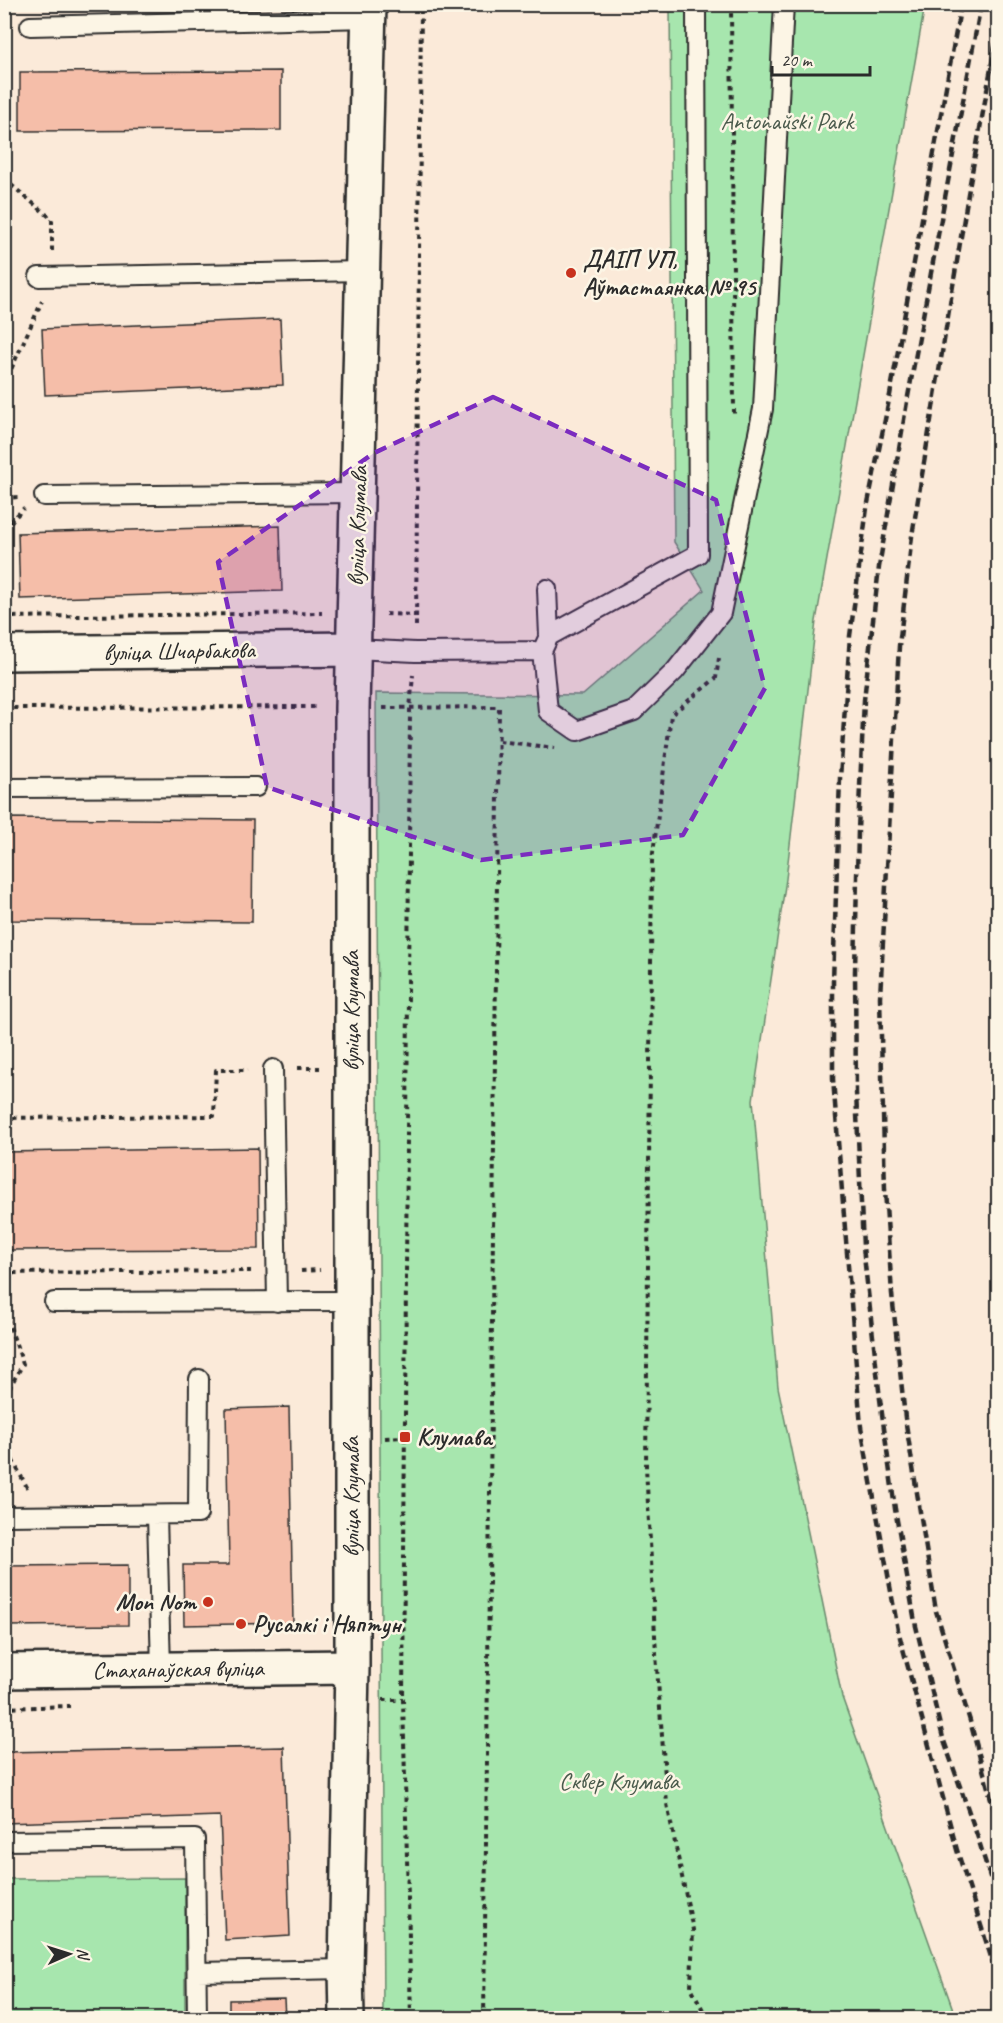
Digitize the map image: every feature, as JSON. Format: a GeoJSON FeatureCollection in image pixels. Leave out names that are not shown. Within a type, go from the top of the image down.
{"type":"FeatureCollection","features":[{"type":"Feature","properties":{"kind":"street","name":"вуліца Клумава"},"geometry":{"type":"LineString","coordinates":[[347,2019],[352,1667],[352,708],[369,11]]}},
{"type":"Feature","properties":{"kind":"street","name":"вуліца Шчарбакова"},"geometry":{"type":"LineString","coordinates":[[4,653],[354,650]]}},
{"type":"Feature","properties":{"kind":"street","name":"Стаханаўская вуліца"},"geometry":{"type":"LineString","coordinates":[[4,1671],[352,1667]]}},
{"type":"Feature","properties":{"kind":"lane"},"geometry":{"type":"LineString","coordinates":[[354,650],[415,652],[545,644],[698,554],[696,4]]}},
{"type":"Feature","properties":{"kind":"lane"},"geometry":{"type":"LineString","coordinates":[[547,589],[545,644],[548,711],[578,731],[634,711],[675,671],[722,613],[763,409],[784,4]]}},
{"type":"Feature","properties":{"kind":"lane"},"geometry":{"type":"LineString","coordinates":[[30,26],[369,11]]}},
{"type":"Feature","properties":{"kind":"lane"},"geometry":{"type":"LineString","coordinates":[[45,277],[363,271]]}},
{"type":"Feature","properties":{"kind":"lane"},"geometry":{"type":"LineString","coordinates":[[44,496],[358,493]]}},
{"type":"Feature","properties":{"kind":"lane"},"geometry":{"type":"LineString","coordinates":[[4,788],[256,787]]}},
{"type":"Feature","properties":{"kind":"lane"},"geometry":{"type":"LineString","coordinates":[[273,1069],[277,1302]]}},
{"type":"Feature","properties":{"kind":"lane"},"geometry":{"type":"LineString","coordinates":[[54,1302],[351,1301]]}},
{"type":"Feature","properties":{"kind":"lane"},"geometry":{"type":"LineString","coordinates":[[4,1516],[198,1514],[199,1378]]}},
{"type":"Feature","properties":{"kind":"lane"},"geometry":{"type":"LineString","coordinates":[[157,1515],[161,1669]]}},
{"type":"Feature","properties":{"kind":"lane"},"geometry":{"type":"LineString","coordinates":[[4,1841],[195,1839],[197,2019]]}},
{"type":"Feature","properties":{"kind":"lane"},"geometry":{"type":"LineString","coordinates":[[197,1972],[346,1969]]}},
{"type":"Feature","properties":{"kind":"path"},"geometry":{"type":"LineString","coordinates":[[411,2019],[403,1700],[410,709],[416,615],[421,4]]}},
{"type":"Feature","properties":{"kind":"path"},"geometry":{"type":"LineString","coordinates":[[731,4],[734,421]]}},
{"type":"Feature","properties":{"kind":"path"},"geometry":{"type":"LineString","coordinates":[[4,179],[52,219],[52,255]]}},
{"type":"Feature","properties":{"kind":"path"},"geometry":{"type":"LineString","coordinates":[[4,385],[30,331],[45,277]]}},
{"type":"Feature","properties":{"kind":"path"},"geometry":{"type":"LineString","coordinates":[[4,529],[27,505]]}},
{"type":"Feature","properties":{"kind":"path"},"geometry":{"type":"LineString","coordinates":[[4,617],[354,613],[416,615]]}},
{"type":"Feature","properties":{"kind":"path"},"geometry":{"type":"LineString","coordinates":[[707,2019],[691,1987],[693,1930],[667,1804],[646,1467],[652,861],[671,715],[716,678],[719,655]]}},
{"type":"Feature","properties":{"kind":"path"},"geometry":{"type":"LineString","coordinates":[[4,708],[410,709],[499,707],[484,2019]]}},
{"type":"Feature","properties":{"kind":"path"},"geometry":{"type":"LineString","coordinates":[[4,1118],[214,1116],[216,1070],[320,1068]]}},
{"type":"Feature","properties":{"kind":"path"},"geometry":{"type":"LineString","coordinates":[[4,1273],[322,1270]]}},
{"type":"Feature","properties":{"kind":"path"},"geometry":{"type":"LineString","coordinates":[[4,1310],[23,1364],[4,1397]]}},
{"type":"Feature","properties":{"kind":"path"},"geometry":{"type":"LineString","coordinates":[[4,1444],[43,1516]]}},
{"type":"Feature","properties":{"kind":"highlighted area"},"geometry":{"type":"Polygon","coordinates":[[[493,397],[716,500],[765,688],[683,835],[481,860],[267,787],[218,562],[374,453],[493,397]]]}},
{"type":"Feature","properties":{"kind":"green space","name":"Сквер Клумава"},"geometry":{"type":"Polygon","coordinates":[[[670,5],[925,5],[816,621],[786,879],[753,1100],[778,1387],[842,1697],[956,2018],[383,2018],[376,693],[583,695],[704,590],[674,542],[670,5]]]}},
{"type":"Feature","properties":{"kind":"green space"},"geometry":{"type":"Polygon","coordinates":[[[185,1878],[185,2018],[5,2018],[5,1879],[185,1878]]]}},
{"type":"Feature","properties":{"kind":"building"},"geometry":{"type":"Polygon","coordinates":[[[281,71],[281,130],[20,131],[20,72],[281,71]]]}},
{"type":"Feature","properties":{"kind":"building"},"geometry":{"type":"Polygon","coordinates":[[[280,319],[283,385],[45,395],[42,329],[280,319]]]}},
{"type":"Feature","properties":{"kind":"building"},"geometry":{"type":"Polygon","coordinates":[[[280,526],[282,591],[20,599],[18,533],[280,526]]]}},
{"type":"Feature","properties":{"kind":"building"},"geometry":{"type":"Polygon","coordinates":[[[4,818],[253,820],[252,922],[4,920],[4,818]]]}},
{"type":"Feature","properties":{"kind":"building"},"geometry":{"type":"Polygon","coordinates":[[[258,1148],[259,1249],[4,1250],[4,1152],[258,1148]]]}},
{"type":"Feature","properties":{"kind":"building"},"geometry":{"type":"Polygon","coordinates":[[[289,1407],[293,1623],[184,1625],[183,1565],[229,1565],[226,1409],[289,1407]]]}},
{"type":"Feature","properties":{"kind":"building"},"geometry":{"type":"Polygon","coordinates":[[[128,1565],[128,1625],[4,1626],[4,1566],[128,1565]]]}},
{"type":"Feature","properties":{"kind":"building"},"geometry":{"type":"Polygon","coordinates":[[[284,1747],[290,1936],[225,1940],[220,1816],[4,1823],[4,1752],[284,1747]]]}},
{"type":"Feature","properties":{"kind":"building"},"geometry":{"type":"Polygon","coordinates":[[[284,1999],[285,2018],[229,2018],[229,2000],[284,1999]]]}},
{"type":"Feature","properties":{"kind":"railway"},"geometry":{"type":"LineString","coordinates":[[961,4],[890,395],[867,508],[850,636],[840,778],[833,981],[833,1079],[861,1427],[898,1630],[957,1850],[998,1979]]}},
{"type":"Feature","properties":{"kind":"railway"},"geometry":{"type":"LineString","coordinates":[[981,4],[907,402],[879,567],[864,700],[858,830],[855,972],[856,1092],[863,1247],[895,1509],[915,1622],[943,1738],[998,1903]]}},
{"type":"Feature","properties":{"kind":"railway"},"geometry":{"type":"LineString","coordinates":[[998,30],[968,194],[912,536],[899,646],[880,997],[885,1190],[892,1294],[905,1418],[936,1611],[970,1721],[998,1825]]}},
{"type":"Feature","properties":{"kind":"place","name":"ДАІП УП, Аўтастаянка № 95"},"geometry":{"type":"Point","coordinates":[571,273]}},
{"type":"Feature","properties":{"kind":"place","name":"Клумава"},"geometry":{"type":"Point","coordinates":[405,1437]}},
{"type":"Feature","properties":{"kind":"place","name":"Mon Nom"},"geometry":{"type":"Point","coordinates":[208,1602]}},
{"type":"Feature","properties":{"kind":"place","name":"Русалкі і Няптун"},"geometry":{"type":"Point","coordinates":[241,1624]}},
{"type":"Feature","properties":{"kind":"park label","name":"Antonaŭski Park"},"geometry":{"type":"Point","coordinates":[787,121]}}]}
